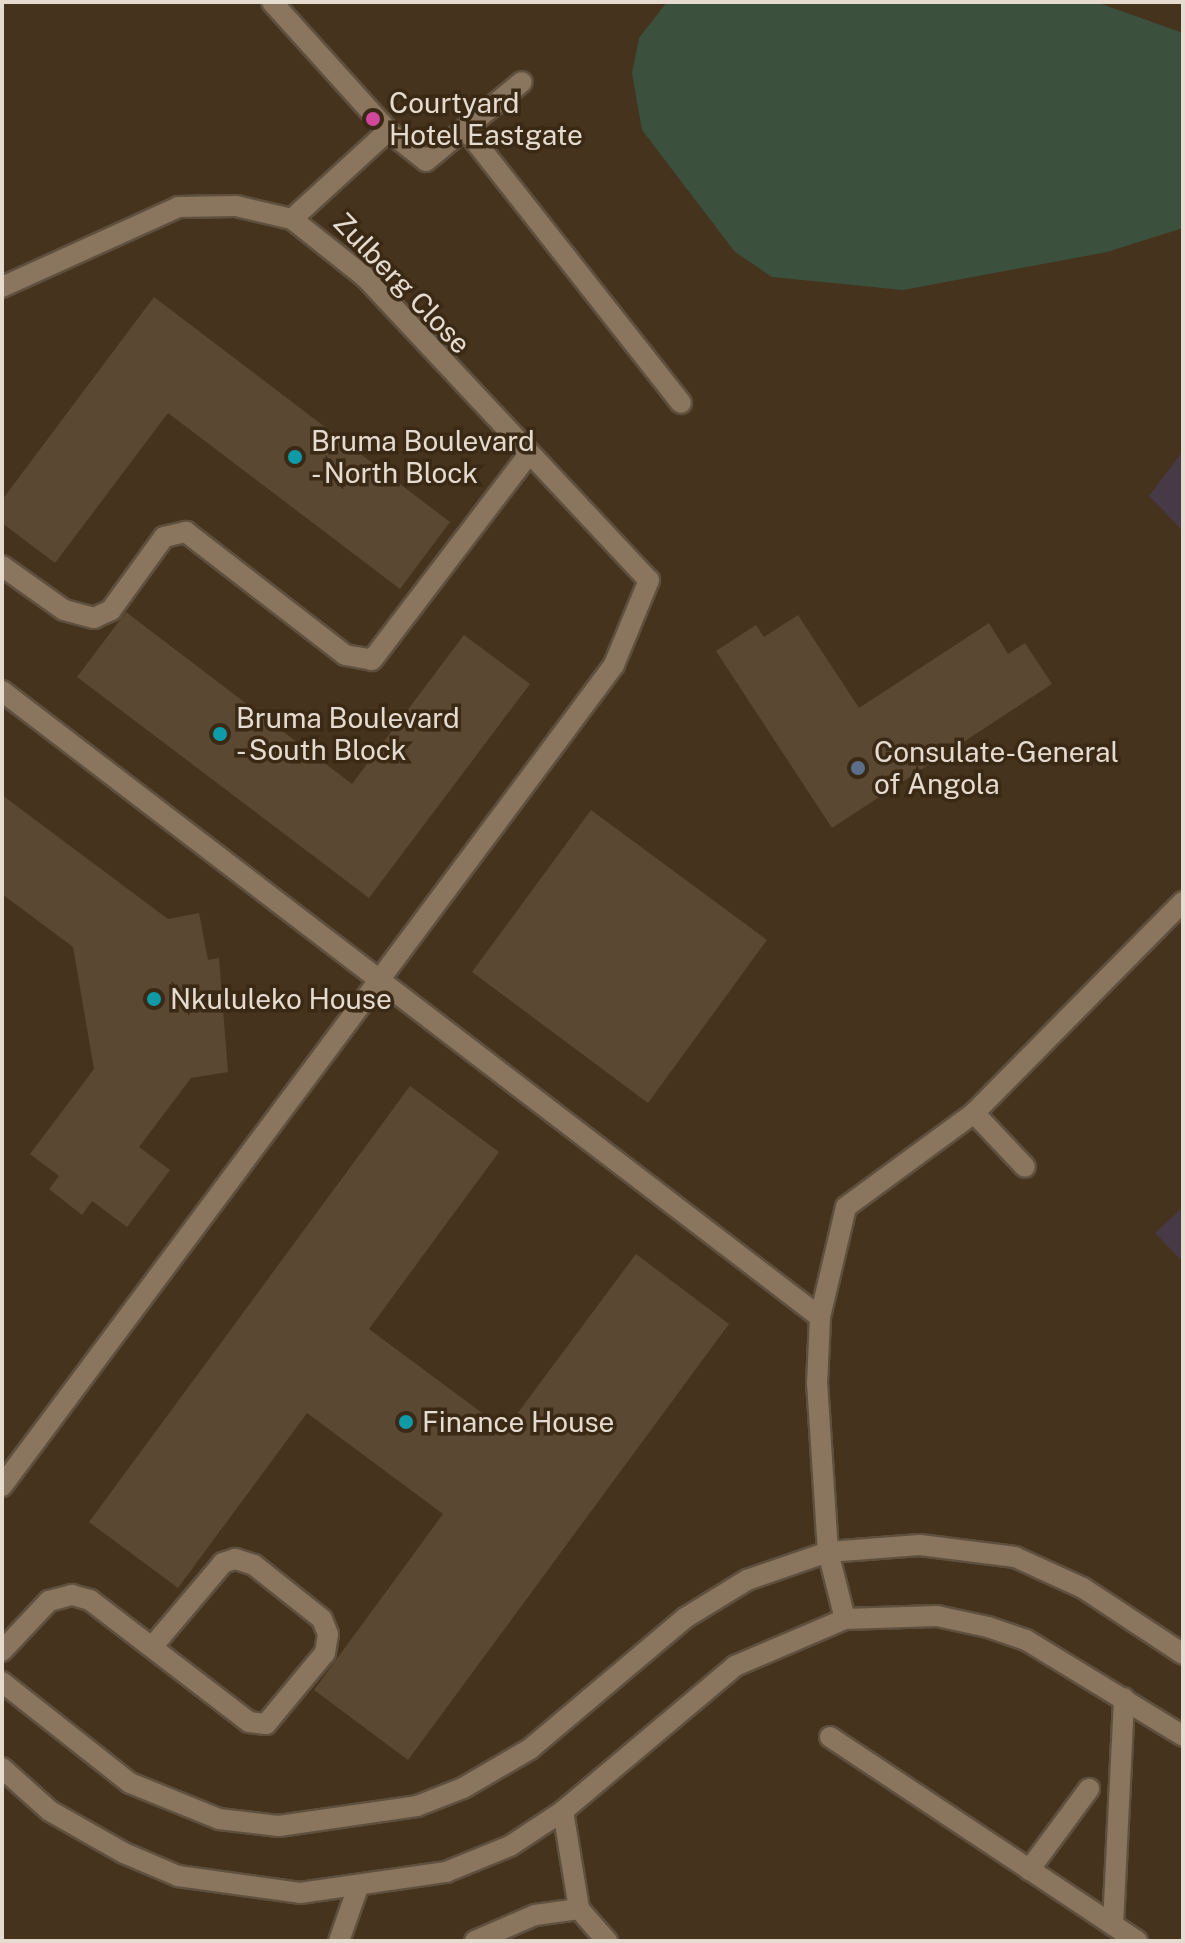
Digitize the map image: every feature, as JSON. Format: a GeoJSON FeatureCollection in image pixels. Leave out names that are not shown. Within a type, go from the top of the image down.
{"type":"FeatureCollection","features":[{"type":"Feature","properties":{"kind":"street"},"geometry":{"type":"LineString","coordinates":[[272,2],[388,131],[426,161],[467,131],[522,82]]}},
{"type":"Feature","properties":{"kind":"street"},"geometry":{"type":"LineString","coordinates":[[292,219],[388,131]]}},
{"type":"Feature","properties":{"kind":"street"},"geometry":{"type":"LineString","coordinates":[[467,131],[681,403]]}},
{"type":"Feature","properties":{"kind":"street","name":"Zulberg Close"},"geometry":{"type":"LineString","coordinates":[[2,287],[186,205],[236,206],[292,219],[357,269],[649,580],[614,665],[382,981]]}},
{"type":"Feature","properties":{"kind":"street"},"geometry":{"type":"LineString","coordinates":[[2,566],[64,610],[94,618],[111,610],[164,537],[186,532],[345,655],[372,660],[391,644],[529,454]]}},
{"type":"Feature","properties":{"kind":"street"},"geometry":{"type":"LineString","coordinates":[[2,691],[820,1317]]}},
{"type":"Feature","properties":{"kind":"street"},"geometry":{"type":"LineString","coordinates":[[845,1619],[828,1552],[819,1455],[820,1317],[835,1236],[854,1194],[974,1113],[1183,902]]}},
{"type":"Feature","properties":{"kind":"street"},"geometry":{"type":"LineString","coordinates":[[2,1486],[382,981]]}},
{"type":"Feature","properties":{"kind":"street"},"geometry":{"type":"LineString","coordinates":[[974,1113],[1025,1167]]}},
{"type":"Feature","properties":{"kind":"street"},"geometry":{"type":"LineString","coordinates":[[2,1682],[72,1744],[169,1803],[247,1823],[353,1819],[417,1806],[489,1774],[530,1749],[685,1618],[747,1580],[828,1552],[920,1545],[1015,1557],[1083,1588],[1183,1654]]}},
{"type":"Feature","properties":{"kind":"street"},"geometry":{"type":"LineString","coordinates":[[2,1651],[49,1601],[72,1595],[152,1647],[249,1722],[266,1724],[325,1653],[328,1634],[322,1619],[254,1565],[235,1559],[223,1563],[152,1647]]}},
{"type":"Feature","properties":{"kind":"street"},"geometry":{"type":"LineString","coordinates":[[2,1768],[94,1838],[178,1876],[248,1889],[357,1890],[478,1860],[563,1811],[735,1666],[845,1619],[937,1616],[988,1627],[1026,1640],[1183,1736]]}},
{"type":"Feature","properties":{"kind":"street"},"geometry":{"type":"LineString","coordinates":[[1113,1925],[1124,1698]]}},
{"type":"Feature","properties":{"kind":"street"},"geometry":{"type":"LineString","coordinates":[[830,1737],[1137,1941]]}},
{"type":"Feature","properties":{"kind":"street"},"geometry":{"type":"LineString","coordinates":[[1029,1870],[1089,1789]]}},
{"type":"Feature","properties":{"kind":"street"},"geometry":{"type":"LineString","coordinates":[[563,1811],[579,1909],[607,1941]]}},
{"type":"Feature","properties":{"kind":"street"},"geometry":{"type":"LineString","coordinates":[[339,1941],[357,1890]]}},
{"type":"Feature","properties":{"kind":"street"},"geometry":{"type":"LineString","coordinates":[[475,1941],[535,1915],[579,1909]]}},
{"type":"Feature","properties":{"kind":"shaded area"},"geometry":{"type":"Polygon","coordinates":[[[1183,451],[1183,531],[1149,496],[1183,451]]]}},
{"type":"Feature","properties":{"kind":"shaded area"},"geometry":{"type":"Polygon","coordinates":[[[1183,1207],[1183,1262],[1155,1233],[1183,1207]]]}},
{"type":"Feature","properties":{"kind":"green space"},"geometry":{"type":"Polygon","coordinates":[[[667,2],[1096,2],[1183,33],[1183,228],[1107,252],[903,290],[772,277],[735,252],[642,130],[632,73],[639,38],[667,2]]]}},
{"type":"Feature","properties":{"kind":"building","name":"Bruma Boulevard - North Block"},"geometry":{"type":"Polygon","coordinates":[[[154,297],[450,522],[400,589],[168,413],[55,563],[2,523],[2,500],[154,297]]]}},
{"type":"Feature","properties":{"kind":"building","name":"Bruma Boulevard - South Block"},"geometry":{"type":"Polygon","coordinates":[[[126,612],[352,784],[464,635],[530,684],[369,898],[77,677],[126,612]]]}},
{"type":"Feature","properties":{"kind":"building","name":"Consulate-General of Angola"},"geometry":{"type":"Polygon","coordinates":[[[798,615],[859,708],[989,623],[1008,654],[1025,643],[1052,684],[832,828],[716,651],[756,625],[764,637],[798,615]]]}},
{"type":"Feature","properties":{"kind":"building","name":"Nkululeko House"},"geometry":{"type":"Polygon","coordinates":[[[2,795],[168,919],[199,913],[208,960],[219,958],[228,1072],[191,1078],[139,1147],[170,1170],[127,1227],[92,1201],[82,1215],[49,1189],[59,1176],[30,1154],[94,1069],[73,947],[2,894],[2,795]]]}},
{"type":"Feature","properties":{"kind":"building"},"geometry":{"type":"Polygon","coordinates":[[[591,810],[767,940],[648,1103],[472,972],[591,810]]]}},
{"type":"Feature","properties":{"kind":"building","name":"Finance House"},"geometry":{"type":"Polygon","coordinates":[[[410,1086],[499,1152],[369,1329],[505,1430],[636,1254],[729,1324],[408,1760],[314,1690],[443,1514],[307,1413],[178,1588],[89,1522],[410,1086]]]}},
{"type":"Feature","properties":{"kind":"place","name":"Courtyard Hotel Eastgate"},"geometry":{"type":"Point","coordinates":[373,119]}},
{"type":"Feature","properties":{"kind":"place","name":"Bruma Boulevard - North Block"},"geometry":{"type":"Point","coordinates":[295,457]}},
{"type":"Feature","properties":{"kind":"place","name":"Bruma Boulevard - South Block"},"geometry":{"type":"Point","coordinates":[220,734]}},
{"type":"Feature","properties":{"kind":"place","name":"Consulate-General of Angola"},"geometry":{"type":"Point","coordinates":[858,768]}},
{"type":"Feature","properties":{"kind":"place","name":"Nkululeko House"},"geometry":{"type":"Point","coordinates":[154,999]}},
{"type":"Feature","properties":{"kind":"place","name":"Finance House"},"geometry":{"type":"Point","coordinates":[406,1422]}}]}
